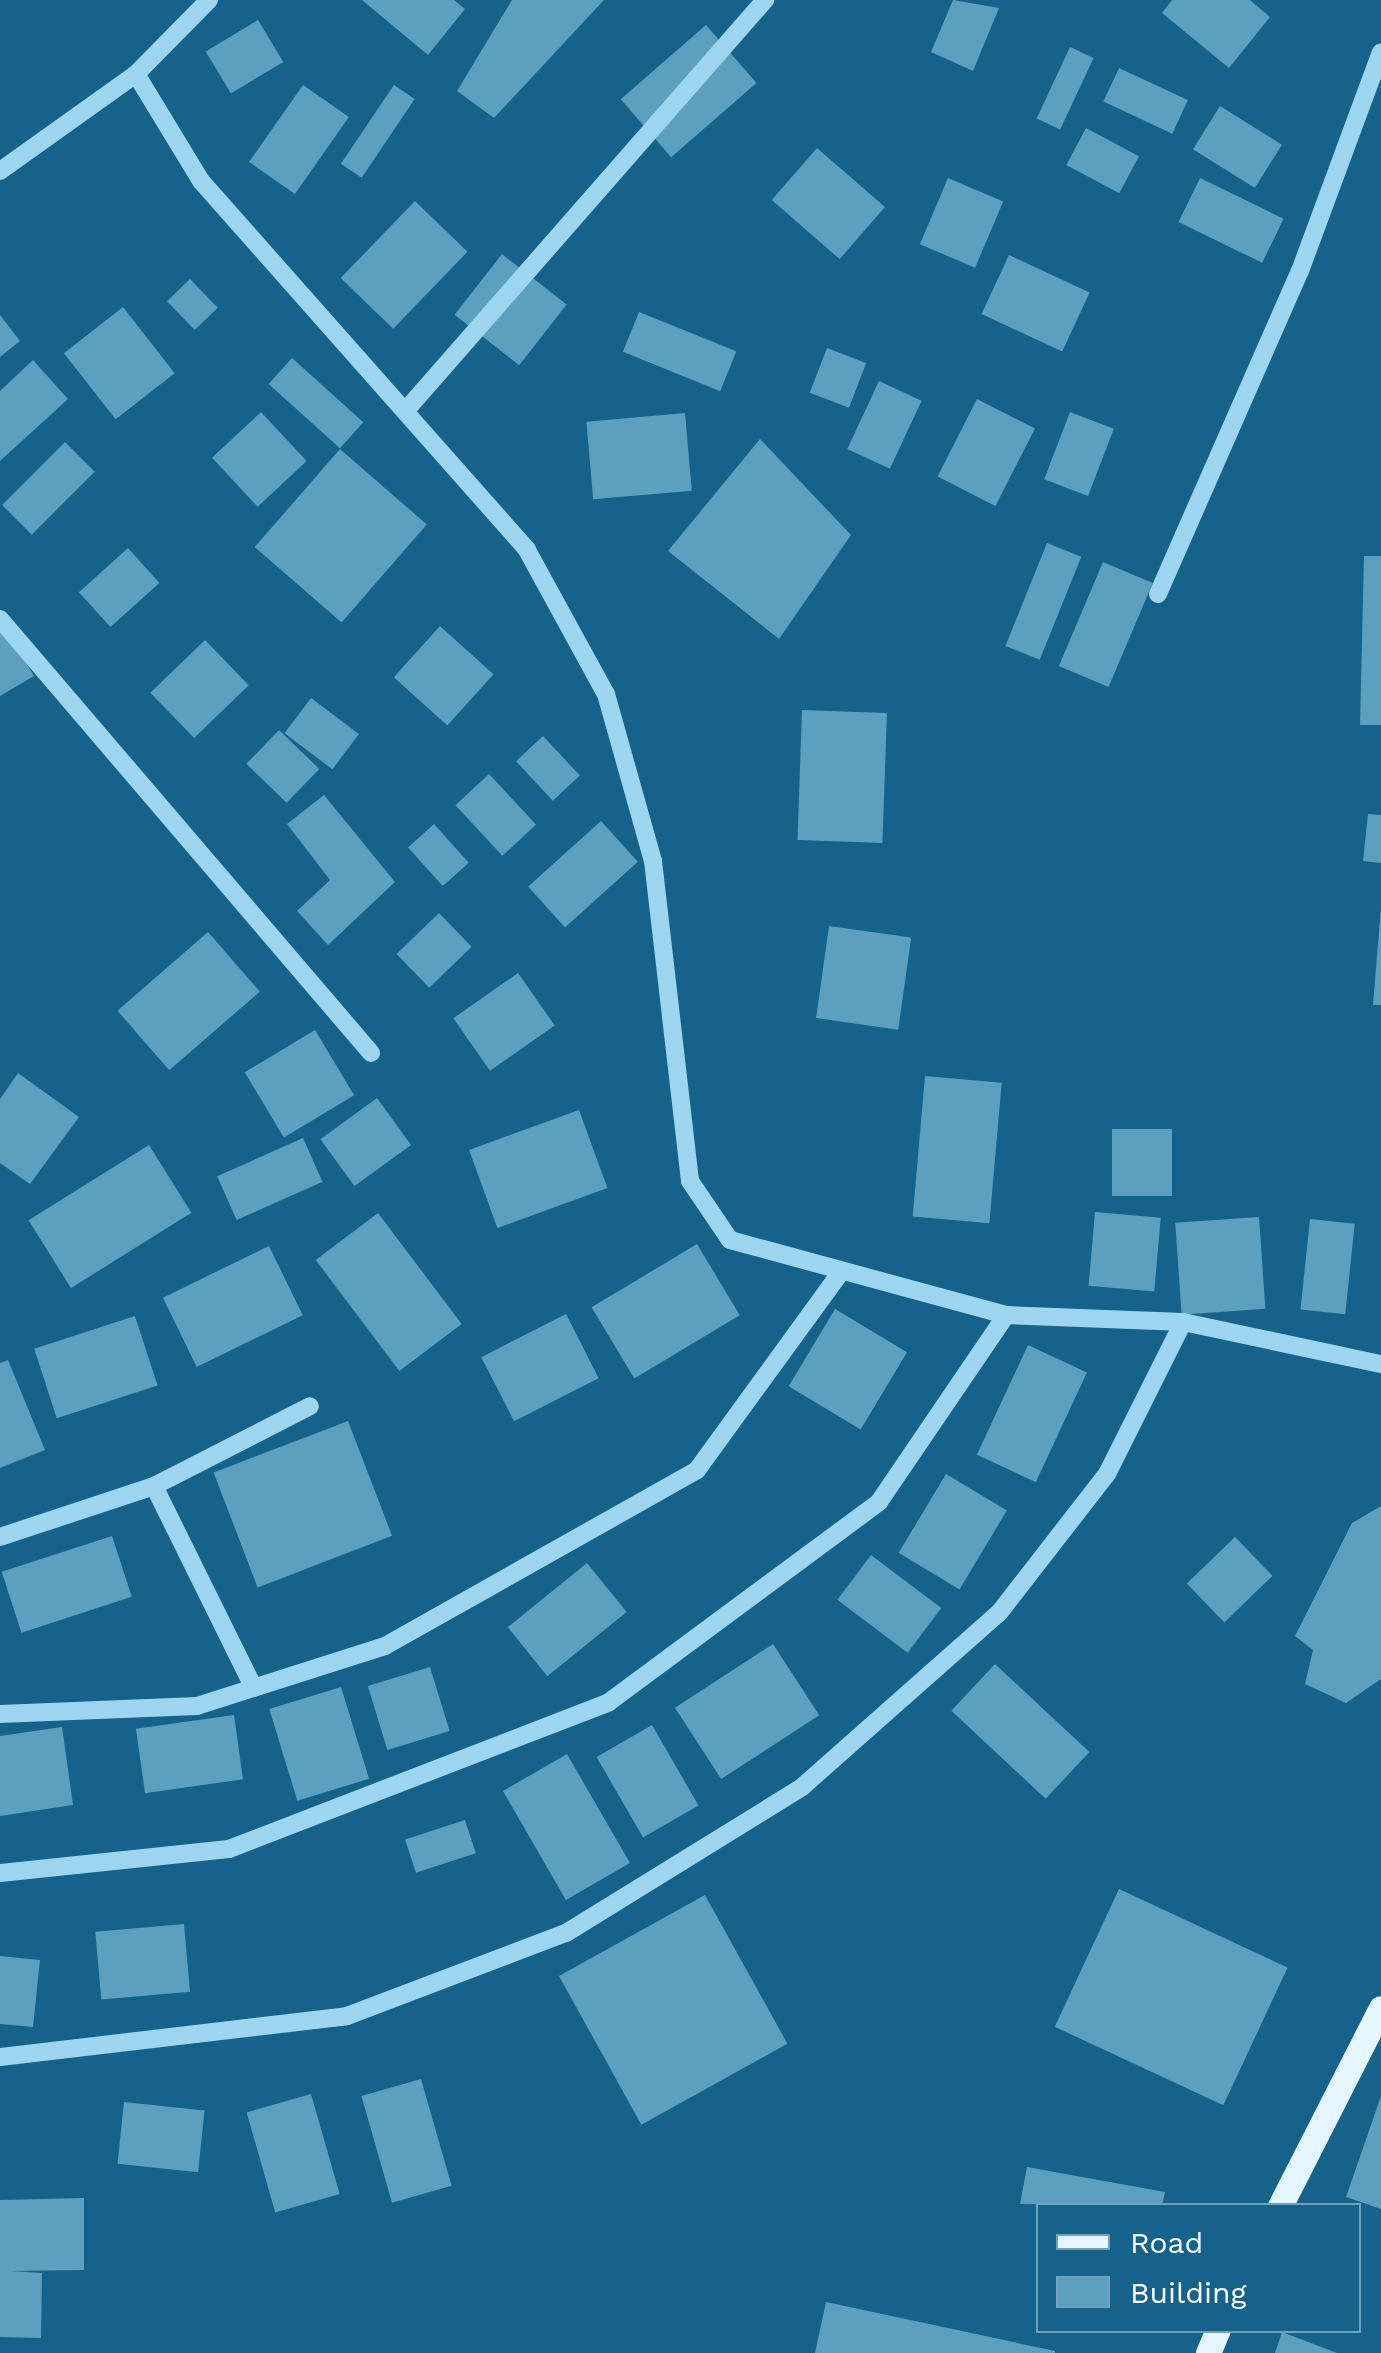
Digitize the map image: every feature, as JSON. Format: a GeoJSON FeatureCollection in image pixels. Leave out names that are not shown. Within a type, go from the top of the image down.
{"type":"FeatureCollection","features":[{"type":"Feature","properties":{"kind":"main road"},"geometry":{"type":"LineString","coordinates":[[1282,2203],[1381,2008]]}},
{"type":"Feature","properties":{"kind":"street"},"geometry":{"type":"LineString","coordinates":[[0,171],[136,74],[209,0]]}},
{"type":"Feature","properties":{"kind":"street"},"geometry":{"type":"LineString","coordinates":[[407,409],[766,0]]}},
{"type":"Feature","properties":{"kind":"street"},"geometry":{"type":"LineString","coordinates":[[1158,594],[1300,271],[1381,52]]}},
{"type":"Feature","properties":{"kind":"street"},"geometry":{"type":"LineString","coordinates":[[136,74],[201,181],[407,409],[527,550],[606,694],[653,861],[690,1181],[730,1240],[838,1276],[1006,1315],[1183,1322],[1381,1364]]}},
{"type":"Feature","properties":{"kind":"street"},"geometry":{"type":"LineString","coordinates":[[0,619],[371,1053]]}},
{"type":"Feature","properties":{"kind":"street"},"geometry":{"type":"LineString","coordinates":[[0,1714],[198,1706],[385,1646],[697,1470],[838,1276]]}},
{"type":"Feature","properties":{"kind":"street"},"geometry":{"type":"LineString","coordinates":[[0,1873],[229,1849],[608,1702],[878,1502],[1006,1315]]}},
{"type":"Feature","properties":{"kind":"street"},"geometry":{"type":"LineString","coordinates":[[0,2056],[347,2016],[566,1933],[802,1787],[1000,1614],[1107,1474],[1183,1322]]}},
{"type":"Feature","properties":{"kind":"street"},"geometry":{"type":"LineString","coordinates":[[0,1538],[154,1486],[310,1406]]}},
{"type":"Feature","properties":{"kind":"street"},"geometry":{"type":"LineString","coordinates":[[154,1486],[254,1688]]}},
{"type":"Feature","properties":{"kind":"building"},"geometry":{"type":"Polygon","coordinates":[[[362,0],[454,0],[465,9],[428,55],[362,0]]]}},
{"type":"Feature","properties":{"kind":"building"},"geometry":{"type":"Polygon","coordinates":[[[512,0],[604,0],[494,118],[457,91],[512,0]]]}},
{"type":"Feature","properties":{"kind":"building"},"geometry":{"type":"Polygon","coordinates":[[[953,0],[999,8],[973,71],[931,52],[953,0]]]}},
{"type":"Feature","properties":{"kind":"building"},"geometry":{"type":"Polygon","coordinates":[[[1172,0],[1250,0],[1270,17],[1229,68],[1162,13],[1172,0]]]}},
{"type":"Feature","properties":{"kind":"building"},"geometry":{"type":"Polygon","coordinates":[[[258,20],[283,62],[231,93],[206,51],[258,20]]]}},
{"type":"Feature","properties":{"kind":"building"},"geometry":{"type":"Polygon","coordinates":[[[706,25],[757,83],[671,157],[621,99],[706,25]]]}},
{"type":"Feature","properties":{"kind":"building"},"geometry":{"type":"Polygon","coordinates":[[[1070,47],[1094,58],[1060,130],[1037,119],[1070,47]]]}},
{"type":"Feature","properties":{"kind":"building"},"geometry":{"type":"Polygon","coordinates":[[[1119,68],[1188,100],[1172,134],[1103,102],[1119,68]]]}},
{"type":"Feature","properties":{"kind":"building"},"geometry":{"type":"Polygon","coordinates":[[[303,85],[349,117],[295,194],[249,162],[303,85]]]}},
{"type":"Feature","properties":{"kind":"building"},"geometry":{"type":"Polygon","coordinates":[[[394,85],[415,99],[362,178],[341,164],[394,85]]]}},
{"type":"Feature","properties":{"kind":"building"},"geometry":{"type":"Polygon","coordinates":[[[1220,106],[1282,145],[1255,188],[1193,149],[1220,106]]]}},
{"type":"Feature","properties":{"kind":"building"},"geometry":{"type":"Polygon","coordinates":[[[1086,128],[1139,156],[1119,193],[1066,165],[1086,128]]]}},
{"type":"Feature","properties":{"kind":"building"},"geometry":{"type":"Polygon","coordinates":[[[817,148],[885,207],[840,259],[772,200],[817,148]]]}},
{"type":"Feature","properties":{"kind":"building"},"geometry":{"type":"Polygon","coordinates":[[[948,178],[1003,201],[975,268],[920,244],[948,178]]]}},
{"type":"Feature","properties":{"kind":"building"},"geometry":{"type":"Polygon","coordinates":[[[1200,178],[1284,219],[1262,263],[1179,222],[1200,178]]]}},
{"type":"Feature","properties":{"kind":"building"},"geometry":{"type":"Polygon","coordinates":[[[415,201],[468,252],[393,329],[341,278],[415,201]]]}},
{"type":"Feature","properties":{"kind":"building"},"geometry":{"type":"Polygon","coordinates":[[[502,254],[567,304],[519,365],[455,315],[502,254]]]}},
{"type":"Feature","properties":{"kind":"building"},"geometry":{"type":"Polygon","coordinates":[[[1009,255],[1090,293],[1062,352],[982,314],[1009,255]]]}},
{"type":"Feature","properties":{"kind":"building"},"geometry":{"type":"Polygon","coordinates":[[[190,279],[218,308],[195,330],[167,301],[190,279]]]}},
{"type":"Feature","properties":{"kind":"building"},"geometry":{"type":"Polygon","coordinates":[[[123,307],[175,373],[116,419],[64,353],[123,307]]]}},
{"type":"Feature","properties":{"kind":"building"},"geometry":{"type":"Polygon","coordinates":[[[639,312],[736,351],[720,391],[623,352],[639,312]]]}},
{"type":"Feature","properties":{"kind":"building"},"geometry":{"type":"Polygon","coordinates":[[[0,315],[20,341],[0,357],[0,315]]]}},
{"type":"Feature","properties":{"kind":"building"},"geometry":{"type":"Polygon","coordinates":[[[827,348],[866,363],[849,408],[810,393],[827,348]]]}},
{"type":"Feature","properties":{"kind":"building"},"geometry":{"type":"Polygon","coordinates":[[[292,358],[363,422],[340,448],[269,384],[292,358]]]}},
{"type":"Feature","properties":{"kind":"building"},"geometry":{"type":"Polygon","coordinates":[[[33,360],[68,399],[0,461],[0,391],[33,360]]]}},
{"type":"Feature","properties":{"kind":"building"},"geometry":{"type":"Polygon","coordinates":[[[879,381],[922,401],[890,469],[847,449],[879,381]]]}},
{"type":"Feature","properties":{"kind":"building"},"geometry":{"type":"Polygon","coordinates":[[[977,399],[1035,429],[995,506],[938,477],[977,399]]]}},
{"type":"Feature","properties":{"kind":"building"},"geometry":{"type":"Polygon","coordinates":[[[261,412],[307,461],[258,507],[212,458],[261,412]]]}},
{"type":"Feature","properties":{"kind":"building"},"geometry":{"type":"Polygon","coordinates":[[[1070,412],[1114,429],[1088,496],[1044,479],[1070,412]]]}},
{"type":"Feature","properties":{"kind":"building"},"geometry":{"type":"Polygon","coordinates":[[[685,413],[692,491],[593,499],[586,422],[685,413]]]}},
{"type":"Feature","properties":{"kind":"building"},"geometry":{"type":"Polygon","coordinates":[[[760,439],[851,535],[779,639],[668,551],[760,439]]]}},
{"type":"Feature","properties":{"kind":"building"},"geometry":{"type":"Polygon","coordinates":[[[65,442],[95,472],[32,535],[2,505],[65,442]]]}},
{"type":"Feature","properties":{"kind":"building"},"geometry":{"type":"Polygon","coordinates":[[[340,449],[427,524],[342,623],[255,547],[340,449]]]}},
{"type":"Feature","properties":{"kind":"building"},"geometry":{"type":"Polygon","coordinates":[[[1047,543],[1081,557],[1040,660],[1005,646],[1047,543]]]}},
{"type":"Feature","properties":{"kind":"building"},"geometry":{"type":"Polygon","coordinates":[[[128,548],[159,583],[110,627],[79,592],[128,548]]]}},
{"type":"Feature","properties":{"kind":"building"},"geometry":{"type":"Polygon","coordinates":[[[1364,556],[1381,556],[1381,725],[1360,725],[1364,556]]]}},
{"type":"Feature","properties":{"kind":"building"},"geometry":{"type":"Polygon","coordinates":[[[1103,562],[1153,583],[1109,687],[1059,666],[1103,562]]]}},
{"type":"Feature","properties":{"kind":"building"},"geometry":{"type":"Polygon","coordinates":[[[0,620],[34,676],[0,696],[0,620]]]}},
{"type":"Feature","properties":{"kind":"building"},"geometry":{"type":"Polygon","coordinates":[[[440,626],[494,674],[447,725],[394,677],[440,626]]]}},
{"type":"Feature","properties":{"kind":"building"},"geometry":{"type":"Polygon","coordinates":[[[205,640],[249,685],[194,738],[150,693],[205,640]]]}},
{"type":"Feature","properties":{"kind":"building"},"geometry":{"type":"Polygon","coordinates":[[[311,698],[359,734],[332,769],[285,733],[311,698]]]}},
{"type":"Feature","properties":{"kind":"building"},"geometry":{"type":"Polygon","coordinates":[[[802,710],[887,713],[882,843],[797,840],[802,710]]]}},
{"type":"Feature","properties":{"kind":"building"},"geometry":{"type":"Polygon","coordinates":[[[279,730],[319,769],[287,803],[246,764],[279,730]]]}},
{"type":"Feature","properties":{"kind":"building"},"geometry":{"type":"Polygon","coordinates":[[[543,736],[580,775],[553,801],[516,761],[543,736]]]}},
{"type":"Feature","properties":{"kind":"building"},"geometry":{"type":"Polygon","coordinates":[[[489,774],[536,824],[502,856],[455,805],[489,774]]]}},
{"type":"Feature","properties":{"kind":"building"},"geometry":{"type":"Polygon","coordinates":[[[324,795],[395,882],[328,945],[297,911],[330,880],[287,824],[324,795]]]}},
{"type":"Feature","properties":{"kind":"building"},"geometry":{"type":"Polygon","coordinates":[[[1368,814],[1381,815],[1381,863],[1363,861],[1368,814]]]}},
{"type":"Feature","properties":{"kind":"building"},"geometry":{"type":"Polygon","coordinates":[[[601,821],[638,862],[565,927],[528,887],[601,821]]]}},
{"type":"Feature","properties":{"kind":"building"},"geometry":{"type":"Polygon","coordinates":[[[434,824],[469,863],[443,886],[408,847],[434,824]]]}},
{"type":"Feature","properties":{"kind":"building"},"geometry":{"type":"Polygon","coordinates":[[[1381,907],[1381,1005],[1373,1005],[1381,907]]]}},
{"type":"Feature","properties":{"kind":"building"},"geometry":{"type":"Polygon","coordinates":[[[439,913],[472,947],[429,988],[397,954],[439,913]]]}},
{"type":"Feature","properties":{"kind":"building"},"geometry":{"type":"Polygon","coordinates":[[[829,926],[911,938],[898,1030],[816,1018],[829,926]]]}},
{"type":"Feature","properties":{"kind":"building"},"geometry":{"type":"Polygon","coordinates":[[[208,932],[260,992],[169,1070],[117,1011],[208,932]]]}},
{"type":"Feature","properties":{"kind":"building"},"geometry":{"type":"Polygon","coordinates":[[[518,973],[555,1025],[490,1071],[453,1018],[518,973]]]}},
{"type":"Feature","properties":{"kind":"building"},"geometry":{"type":"Polygon","coordinates":[[[315,1030],[354,1095],[284,1137],[245,1072],[315,1030]]]}},
{"type":"Feature","properties":{"kind":"building"},"geometry":{"type":"Polygon","coordinates":[[[18,1073],[79,1117],[30,1184],[0,1163],[0,1099],[18,1073]]]}},
{"type":"Feature","properties":{"kind":"building"},"geometry":{"type":"Polygon","coordinates":[[[925,1076],[1002,1083],[989,1223],[913,1216],[925,1076]]]}},
{"type":"Feature","properties":{"kind":"building"},"geometry":{"type":"Polygon","coordinates":[[[377,1098],[411,1145],[354,1186],[320,1139],[377,1098]]]}},
{"type":"Feature","properties":{"kind":"building"},"geometry":{"type":"Polygon","coordinates":[[[579,1110],[607,1188],[497,1228],[469,1150],[579,1110]]]}},
{"type":"Feature","properties":{"kind":"building"},"geometry":{"type":"Polygon","coordinates":[[[1112,1129],[1172,1129],[1172,1196],[1112,1196],[1112,1129]]]}},
{"type":"Feature","properties":{"kind":"building"},"geometry":{"type":"Polygon","coordinates":[[[303,1138],[323,1182],[237,1220],[217,1176],[303,1138]]]}},
{"type":"Feature","properties":{"kind":"building"},"geometry":{"type":"Polygon","coordinates":[[[149,1145],[191,1213],[71,1288],[29,1220],[149,1145]]]}},
{"type":"Feature","properties":{"kind":"building"},"geometry":{"type":"Polygon","coordinates":[[[1095,1212],[1161,1218],[1154,1291],[1089,1286],[1095,1212]]]}},
{"type":"Feature","properties":{"kind":"building"},"geometry":{"type":"Polygon","coordinates":[[[378,1213],[462,1324],[399,1371],[316,1260],[378,1213]]]}},
{"type":"Feature","properties":{"kind":"building"},"geometry":{"type":"Polygon","coordinates":[[[1259,1217],[1265,1309],[1182,1315],[1175,1223],[1259,1217]]]}},
{"type":"Feature","properties":{"kind":"building"},"geometry":{"type":"Polygon","coordinates":[[[1310,1219],[1355,1224],[1345,1314],[1300,1310],[1310,1219]]]}},
{"type":"Feature","properties":{"kind":"building"},"geometry":{"type":"Polygon","coordinates":[[[697,1244],[740,1315],[634,1378],[592,1307],[697,1244]]]}},
{"type":"Feature","properties":{"kind":"building"},"geometry":{"type":"Polygon","coordinates":[[[269,1246],[303,1315],[197,1367],[163,1298],[269,1246]]]}},
{"type":"Feature","properties":{"kind":"building"},"geometry":{"type":"Polygon","coordinates":[[[835,1309],[907,1352],[861,1429],[789,1386],[835,1309]]]}},
{"type":"Feature","properties":{"kind":"building"},"geometry":{"type":"Polygon","coordinates":[[[566,1314],[599,1378],[514,1421],[481,1357],[566,1314]]]}},
{"type":"Feature","properties":{"kind":"building"},"geometry":{"type":"Polygon","coordinates":[[[135,1316],[158,1385],[57,1418],[34,1349],[135,1316]]]}},
{"type":"Feature","properties":{"kind":"building"},"geometry":{"type":"Polygon","coordinates":[[[1028,1345],[1087,1372],[1036,1482],[977,1455],[1028,1345]]]}},
{"type":"Feature","properties":{"kind":"building"},"geometry":{"type":"Polygon","coordinates":[[[8,1360],[45,1450],[0,1468],[0,1363],[8,1360]]]}},
{"type":"Feature","properties":{"kind":"building"},"geometry":{"type":"Polygon","coordinates":[[[348,1421],[392,1536],[258,1587],[214,1473],[348,1421]]]}},
{"type":"Feature","properties":{"kind":"building"},"geometry":{"type":"Polygon","coordinates":[[[946,1474],[1007,1511],[959,1589],[899,1553],[946,1474]]]}},
{"type":"Feature","properties":{"kind":"building"},"geometry":{"type":"Polygon","coordinates":[[[1381,1506],[1381,1679],[1346,1703],[1305,1684],[1313,1650],[1295,1636],[1352,1523],[1381,1506]]]}},
{"type":"Feature","properties":{"kind":"building"},"geometry":{"type":"Polygon","coordinates":[[[112,1536],[132,1597],[21,1633],[2,1572],[112,1536]]]}},
{"type":"Feature","properties":{"kind":"building"},"geometry":{"type":"Polygon","coordinates":[[[1235,1537],[1273,1576],[1224,1622],[1187,1584],[1235,1537]]]}},
{"type":"Feature","properties":{"kind":"building"},"geometry":{"type":"Polygon","coordinates":[[[871,1555],[941,1608],[908,1653],[837,1600],[871,1555]]]}},
{"type":"Feature","properties":{"kind":"building"},"geometry":{"type":"Polygon","coordinates":[[[587,1563],[627,1612],[547,1676],[508,1627],[587,1563]]]}},
{"type":"Feature","properties":{"kind":"building"},"geometry":{"type":"Polygon","coordinates":[[[773,1644],[819,1715],[721,1779],[675,1708],[773,1644]]]}},
{"type":"Feature","properties":{"kind":"building"},"geometry":{"type":"Polygon","coordinates":[[[995,1664],[1089,1752],[1046,1799],[951,1711],[995,1664]]]}},
{"type":"Feature","properties":{"kind":"building"},"geometry":{"type":"Polygon","coordinates":[[[430,1667],[450,1731],[387,1750],[368,1686],[430,1667]]]}},
{"type":"Feature","properties":{"kind":"building"},"geometry":{"type":"Polygon","coordinates":[[[341,1687],[369,1779],[297,1801],[269,1709],[341,1687]]]}},
{"type":"Feature","properties":{"kind":"building"},"geometry":{"type":"Polygon","coordinates":[[[234,1715],[243,1779],[145,1793],[136,1729],[234,1715]]]}},
{"type":"Feature","properties":{"kind":"building"},"geometry":{"type":"Polygon","coordinates":[[[652,1725],[698,1806],[643,1838],[597,1757],[652,1725]]]}},
{"type":"Feature","properties":{"kind":"building"},"geometry":{"type":"Polygon","coordinates":[[[62,1727],[73,1805],[0,1816],[0,1736],[62,1727]]]}},
{"type":"Feature","properties":{"kind":"building"},"geometry":{"type":"Polygon","coordinates":[[[567,1754],[630,1863],[566,1900],[503,1791],[567,1754]]]}},
{"type":"Feature","properties":{"kind":"building"},"geometry":{"type":"Polygon","coordinates":[[[465,1820],[476,1853],[416,1873],[405,1839],[465,1820]]]}},
{"type":"Feature","properties":{"kind":"building"},"geometry":{"type":"Polygon","coordinates":[[[1119,1889],[1288,1968],[1223,2105],[1055,2027],[1119,1889]]]}},
{"type":"Feature","properties":{"kind":"building"},"geometry":{"type":"Polygon","coordinates":[[[705,1895],[787,2044],[641,2125],[559,1976],[705,1895]]]}},
{"type":"Feature","properties":{"kind":"building"},"geometry":{"type":"Polygon","coordinates":[[[184,1924],[190,1992],[101,1999],[95,1932],[184,1924]]]}},
{"type":"Feature","properties":{"kind":"building"},"geometry":{"type":"Polygon","coordinates":[[[0,1956],[40,1960],[33,2027],[0,2024],[0,1956]]]}},
{"type":"Feature","properties":{"kind":"building"},"geometry":{"type":"Polygon","coordinates":[[[421,2079],[452,2186],[392,2203],[361,2096],[421,2079]]]}},
{"type":"Feature","properties":{"kind":"building"},"geometry":{"type":"Polygon","coordinates":[[[311,2094],[340,2194],[275,2212],[247,2112],[311,2094]]]}},
{"type":"Feature","properties":{"kind":"building"},"geometry":{"type":"Polygon","coordinates":[[[1381,2096],[1381,2209],[1346,2197],[1381,2096]]]}},
{"type":"Feature","properties":{"kind":"building"},"geometry":{"type":"Polygon","coordinates":[[[124,2102],[205,2110],[198,2172],[118,2164],[124,2102]]]}},
{"type":"Feature","properties":{"kind":"building"},"geometry":{"type":"Polygon","coordinates":[[[1027,2167],[1165,2192],[1163,2203],[1020,2204],[1027,2167]]]}},
{"type":"Feature","properties":{"kind":"building"},"geometry":{"type":"Polygon","coordinates":[[[84,2198],[84,2270],[11,2271],[42,2273],[41,2338],[0,2337],[0,2200],[84,2198]]]}},
{"type":"Feature","properties":{"kind":"building"},"geometry":{"type":"Polygon","coordinates":[[[826,2302],[1055,2351],[1055,2353],[815,2353],[826,2302]]]}},
{"type":"Feature","properties":{"kind":"building"},"geometry":{"type":"Polygon","coordinates":[[[1285,2333],[1337,2353],[1275,2353],[1285,2333]]]}}]}
